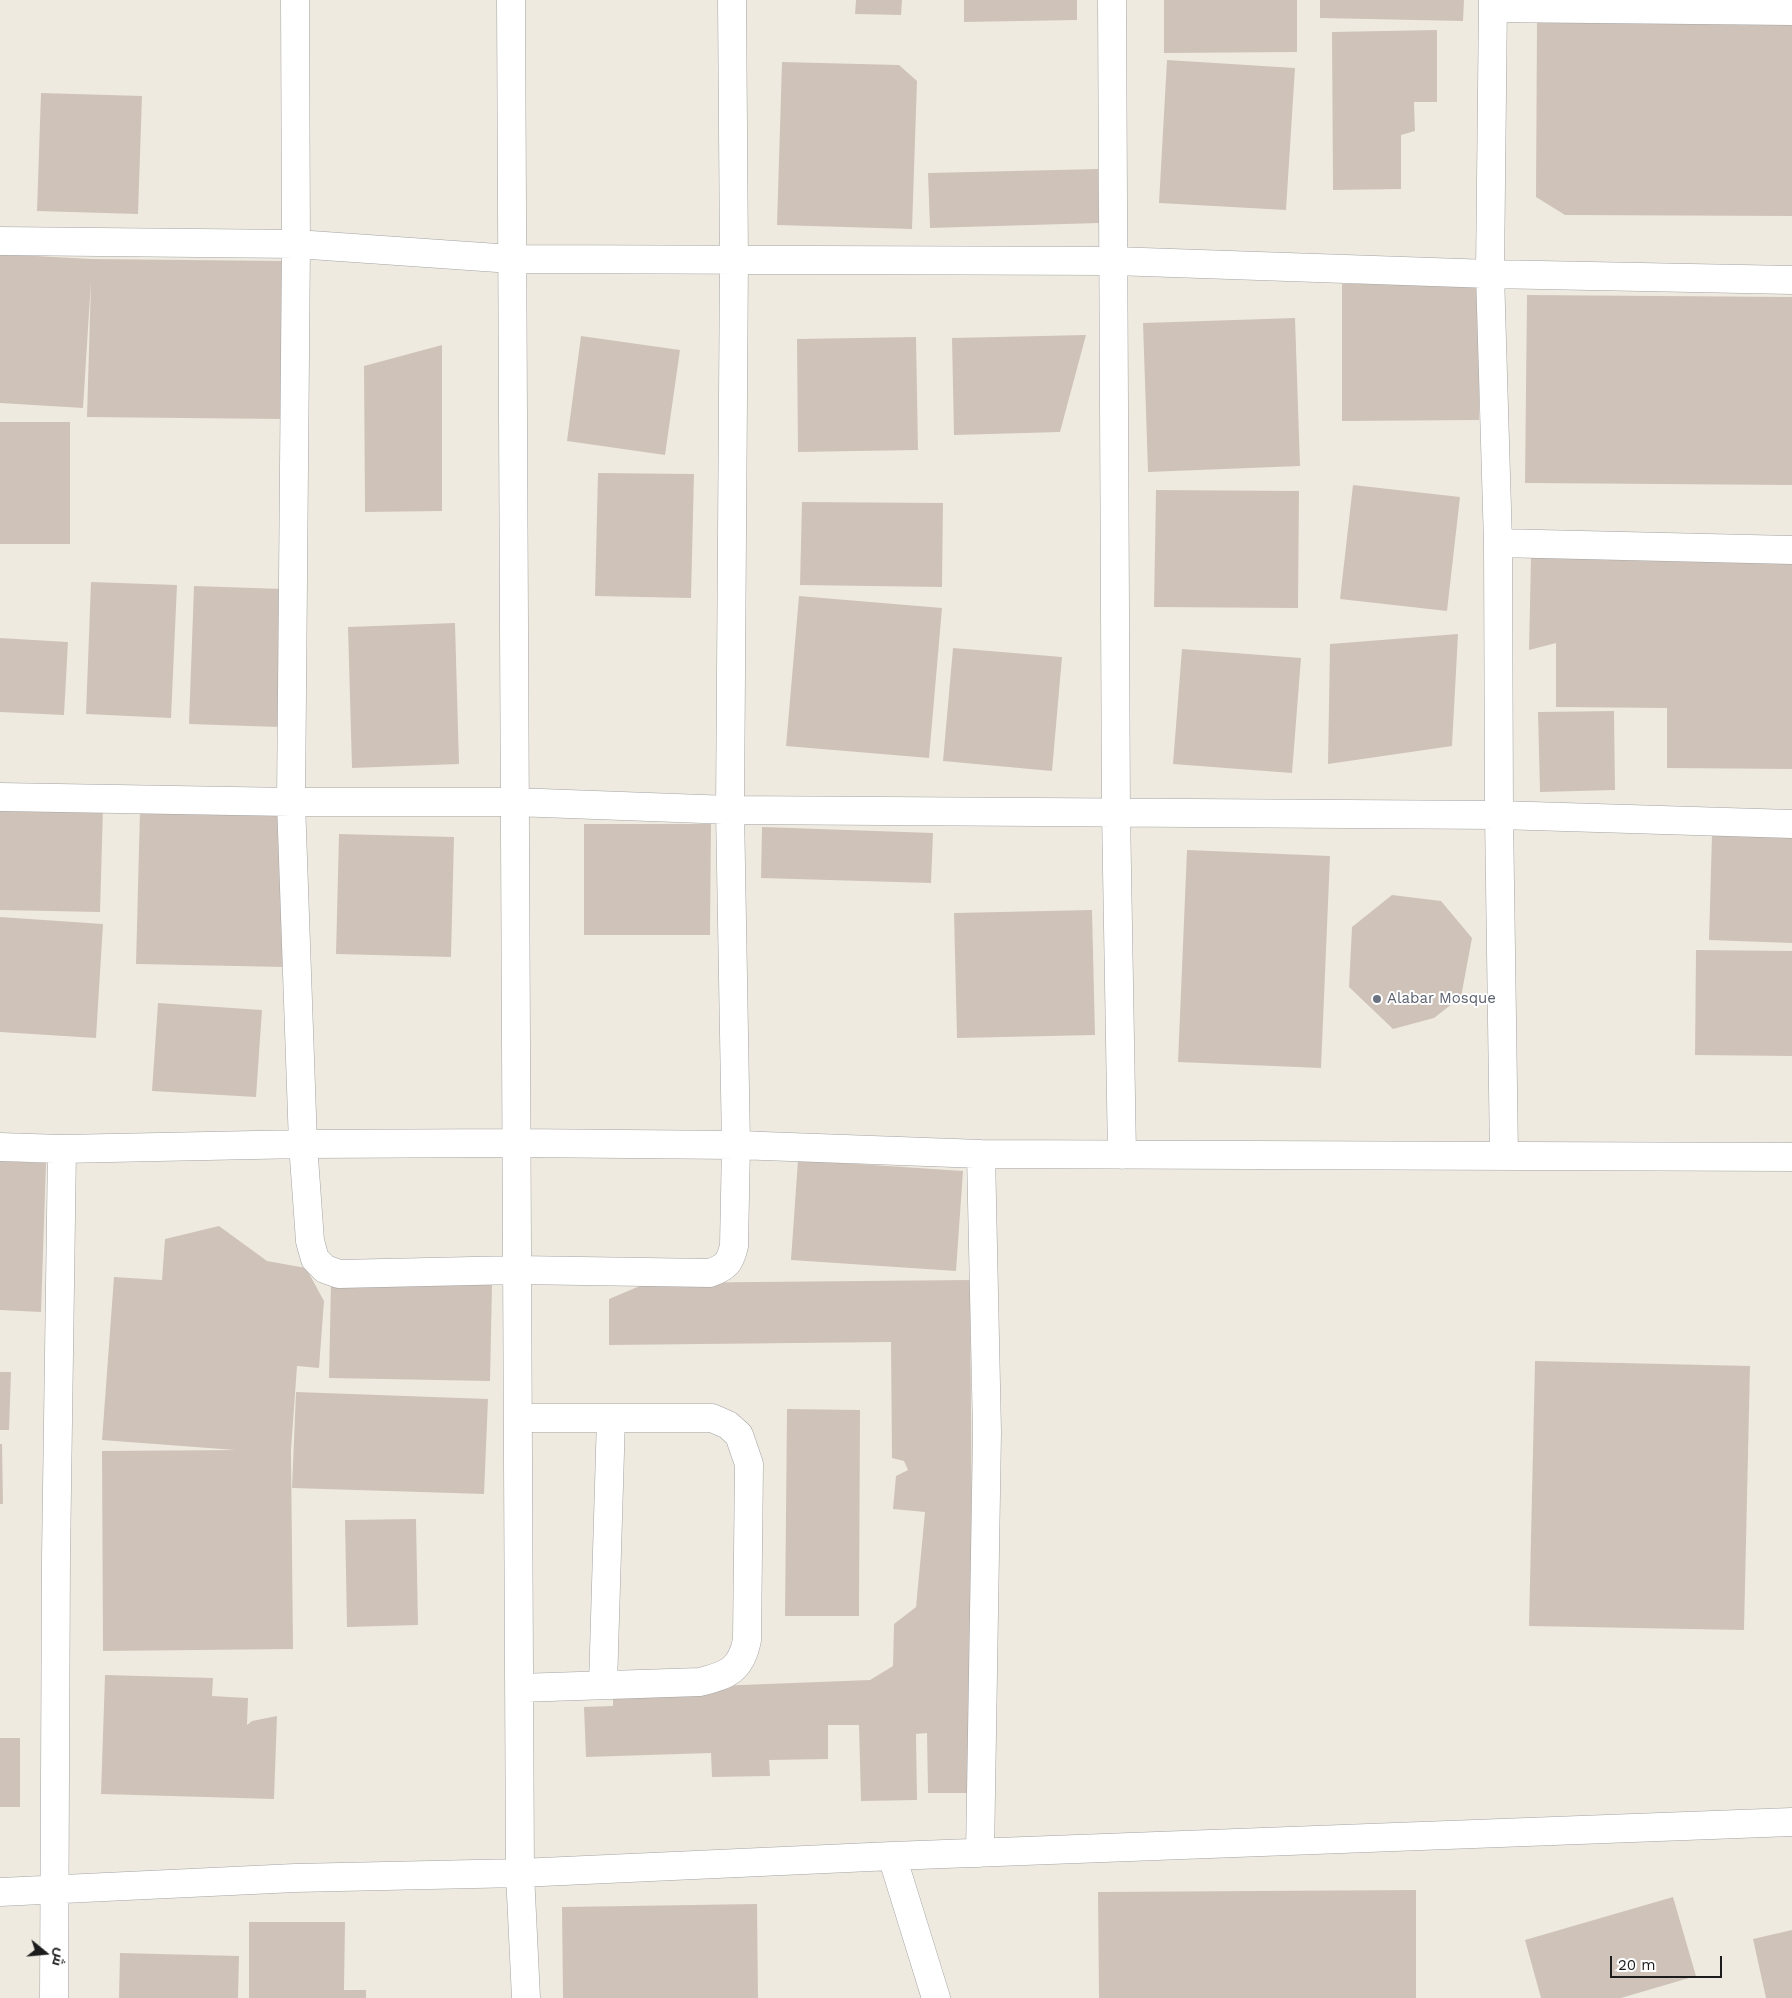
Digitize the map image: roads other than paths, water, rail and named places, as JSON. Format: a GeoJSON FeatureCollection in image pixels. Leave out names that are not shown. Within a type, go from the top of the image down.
{"type":"FeatureCollection","features":[{"type":"Feature","properties":{"kind":"street"},"geometry":{"type":"LineString","coordinates":[[295,0],[296,244],[292,802],[303,1144],[310,1241],[315,1259],[324,1269],[339,1274],[517,1270],[710,1273],[720,1269],[730,1261],[734,1246],[736,1145],[730,810],[734,259],[732,0]]}},
{"type":"Feature","properties":{"kind":"street"},"geometry":{"type":"LineString","coordinates":[[511,0],[520,1873],[526,1998]]}},
{"type":"Feature","properties":{"kind":"street"},"geometry":{"type":"LineString","coordinates":[[1112,0],[1116,812],[1122,1154]]}},
{"type":"Feature","properties":{"kind":"street"},"geometry":{"type":"LineString","coordinates":[[1504,1156],[1499,815],[1498,543],[1490,274],[1493,4],[1792,12]]}},
{"type":"Feature","properties":{"kind":"street"},"geometry":{"type":"LineString","coordinates":[[0,241],[296,244],[512,259],[1114,261],[1490,274],[1792,280]]}},
{"type":"Feature","properties":{"kind":"street"},"geometry":{"type":"LineString","coordinates":[[1498,543],[1792,550]]}},
{"type":"Feature","properties":{"kind":"street"},"geometry":{"type":"LineString","coordinates":[[0,797],[292,802],[514,802],[730,810],[1499,815],[1792,824]]}},
{"type":"Feature","properties":{"kind":"street"},"geometry":{"type":"LineString","coordinates":[[0,1147],[62,1149],[303,1144],[736,1145],[982,1154],[1792,1157]]}},
{"type":"Feature","properties":{"kind":"street"},"geometry":{"type":"LineString","coordinates":[[54,1998],[56,1567],[62,1149]]}},
{"type":"Feature","properties":{"kind":"street"},"geometry":{"type":"LineString","coordinates":[[980,1853],[987,1432],[982,1154]]}},
{"type":"Feature","properties":{"kind":"street"},"geometry":{"type":"LineString","coordinates":[[518,1418],[712,1418],[728,1425],[739,1435],[749,1464],[747,1640],[744,1654],[738,1666],[722,1677],[700,1682],[519,1688]]}},
{"type":"Feature","properties":{"kind":"street"},"geometry":{"type":"LineString","coordinates":[[603,1685],[611,1418]]}},
{"type":"Feature","properties":{"kind":"street"},"geometry":{"type":"LineString","coordinates":[[0,1892],[54,1891],[295,1878],[520,1873],[892,1856],[1792,1822]]}},
{"type":"Feature","properties":{"kind":"street"},"geometry":{"type":"LineString","coordinates":[[892,1856],[936,1998]]}},
{"type":"Feature","properties":{"kind":"place","name":"Alabar Mosque"},"geometry":{"type":"Point","coordinates":[1377,999]}}]}
